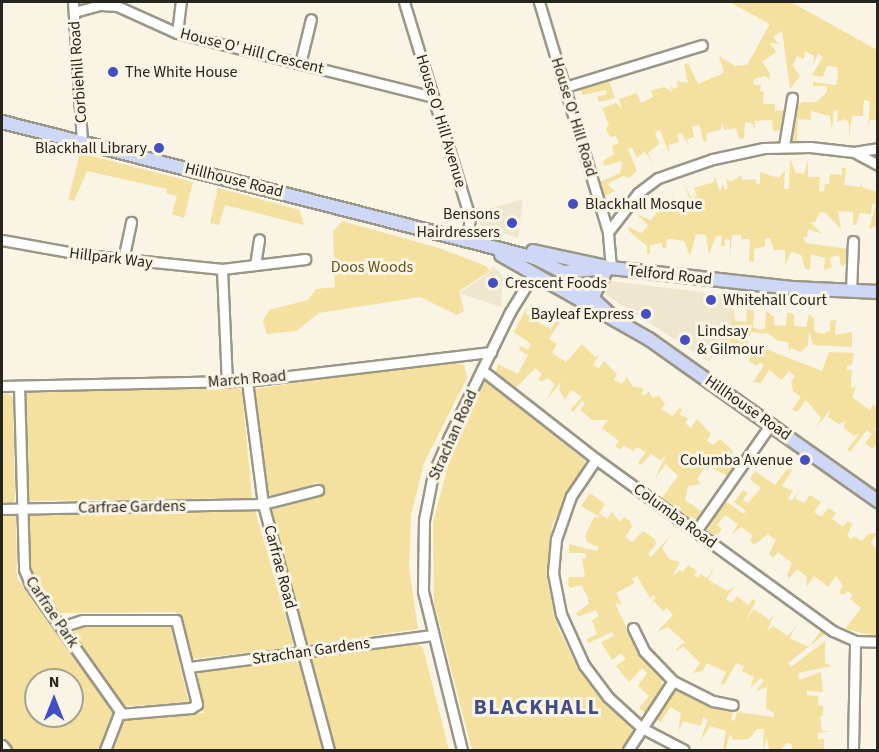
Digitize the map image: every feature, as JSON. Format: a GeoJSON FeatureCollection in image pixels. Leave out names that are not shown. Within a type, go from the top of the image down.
{"type":"FeatureCollection","features":[{"type":"Feature","properties":{"kind":"main road","name":"Hillhouse Road"},"geometry":{"type":"LineString","coordinates":[[2,122],[544,261],[563,272],[593,296],[615,319]]}},
{"type":"Feature","properties":{"kind":"main road","name":"Hillhouse Road"},"geometry":{"type":"LineString","coordinates":[[466,242],[534,273],[615,319],[771,424],[878,501]]}},
{"type":"Feature","properties":{"kind":"main road"},"geometry":{"type":"LineString","coordinates":[[466,242],[556,255],[608,269],[593,296]]}},
{"type":"Feature","properties":{"kind":"main road"},"geometry":{"type":"LineString","coordinates":[[499,249],[531,262],[534,273]]}},
{"type":"Feature","properties":{"kind":"main road"},"geometry":{"type":"LineString","coordinates":[[534,273],[544,261],[556,255]]}},
{"type":"Feature","properties":{"kind":"main road","name":"Telford Road"},"geometry":{"type":"LineString","coordinates":[[534,273],[608,269],[878,292]]}},
{"type":"Feature","properties":{"kind":"street","name":"Corbiehill Road"},"geometry":{"type":"LineString","coordinates":[[73,2],[82,142]]}},
{"type":"Feature","properties":{"kind":"street"},"geometry":{"type":"LineString","coordinates":[[177,33],[181,2]]}},
{"type":"Feature","properties":{"kind":"street","name":"House O' Hill Avenue"},"geometry":{"type":"LineString","coordinates":[[404,2],[470,218],[466,242]]}},
{"type":"Feature","properties":{"kind":"street","name":"House O' Hill Road"},"geometry":{"type":"LineString","coordinates":[[542,2],[608,232],[608,269]]}},
{"type":"Feature","properties":{"kind":"street","name":"House O' Hill Crescent"},"geometry":{"type":"LineString","coordinates":[[74,12],[101,5],[117,6],[177,33],[434,97]]}},
{"type":"Feature","properties":{"kind":"street"},"geometry":{"type":"LineString","coordinates":[[300,64],[311,19]]}},
{"type":"Feature","properties":{"kind":"street"},"geometry":{"type":"LineString","coordinates":[[565,87],[702,45]]}},
{"type":"Feature","properties":{"kind":"street"},"geometry":{"type":"LineString","coordinates":[[784,147],[792,98]]}},
{"type":"Feature","properties":{"kind":"street"},"geometry":{"type":"LineString","coordinates":[[608,232],[638,193],[658,178],[713,159],[784,147],[854,152],[878,148]]}},
{"type":"Feature","properties":{"kind":"street"},"geometry":{"type":"LineString","coordinates":[[854,152],[878,165]]}},
{"type":"Feature","properties":{"kind":"street"},"geometry":{"type":"LineString","coordinates":[[123,260],[131,222]]}},
{"type":"Feature","properties":{"kind":"street"},"geometry":{"type":"LineString","coordinates":[[255,266],[259,239]]}},
{"type":"Feature","properties":{"kind":"street","name":"Hillpark Way"},"geometry":{"type":"LineString","coordinates":[[2,240],[123,260],[222,269],[305,259]]}},
{"type":"Feature","properties":{"kind":"street"},"geometry":{"type":"LineString","coordinates":[[851,291],[853,241]]}},
{"type":"Feature","properties":{"kind":"street"},"geometry":{"type":"LineString","coordinates":[[222,269],[227,382]]}},
{"type":"Feature","properties":{"kind":"street","name":"Strachan Road"},"geometry":{"type":"LineString","coordinates":[[462,750],[432,635],[420,561],[430,488],[448,437],[534,273]]}},
{"type":"Feature","properties":{"kind":"street","name":"March Road"},"geometry":{"type":"LineString","coordinates":[[2,386],[247,381],[491,352]]}},
{"type":"Feature","properties":{"kind":"street","name":"Columba Road"},"geometry":{"type":"LineString","coordinates":[[482,370],[596,459],[833,631],[855,641],[878,642]]}},
{"type":"Feature","properties":{"kind":"street","name":"Carfrae Road"},"geometry":{"type":"LineString","coordinates":[[247,381],[263,504],[329,750]]}},
{"type":"Feature","properties":{"kind":"street","name":"Carfrae Park"},"geometry":{"type":"LineString","coordinates":[[19,386],[25,573],[120,714]]}},
{"type":"Feature","properties":{"kind":"street"},"geometry":{"type":"LineString","coordinates":[[696,531],[771,424]]}},
{"type":"Feature","properties":{"kind":"street"},"geometry":{"type":"LineString","coordinates":[[596,459],[571,496],[559,525],[554,557],[555,592],[568,634],[590,673],[615,705],[642,728],[684,750]]}},
{"type":"Feature","properties":{"kind":"street","name":"Carfrae Gardens"},"geometry":{"type":"LineString","coordinates":[[2,509],[263,504],[318,490]]}},
{"type":"Feature","properties":{"kind":"street"},"geometry":{"type":"LineString","coordinates":[[61,627],[76,620],[174,618],[197,701],[194,707],[120,714],[105,750]]}},
{"type":"Feature","properties":{"kind":"street"},"geometry":{"type":"LineString","coordinates":[[633,628],[644,651],[673,681],[713,701],[733,705]]}},
{"type":"Feature","properties":{"kind":"street","name":"Strachan Gardens"},"geometry":{"type":"LineString","coordinates":[[189,668],[432,635]]}},
{"type":"Feature","properties":{"kind":"street"},"geometry":{"type":"LineString","coordinates":[[853,750],[855,641]]}},
{"type":"Feature","properties":{"kind":"street"},"geometry":{"type":"LineString","coordinates":[[628,750],[673,681]]}},
{"type":"Feature","properties":{"kind":"street"},"geometry":{"type":"LineString","coordinates":[[2,746],[6,750]]}},
{"type":"Feature","properties":{"kind":"shaded area"},"geometry":{"type":"Polygon","coordinates":[[[523,199],[518,238],[480,225],[476,213],[523,199]]]}},
{"type":"Feature","properties":{"kind":"shaded area"},"geometry":{"type":"Polygon","coordinates":[[[493,266],[503,276],[501,307],[459,293],[489,273],[493,266]]]}},
{"type":"Feature","properties":{"kind":"shaded area"},"geometry":{"type":"Polygon","coordinates":[[[609,281],[734,296],[730,334],[709,362],[605,294],[609,281]]]}},
{"type":"Feature","properties":{"kind":"green space"},"geometry":{"type":"Polygon","coordinates":[[[729,2],[791,2],[877,50],[877,120],[870,120],[868,127],[870,101],[864,100],[863,116],[852,116],[849,136],[849,123],[845,119],[837,122],[838,110],[834,110],[832,130],[830,116],[811,111],[811,120],[798,119],[797,141],[792,140],[795,109],[802,102],[816,102],[827,92],[827,86],[813,86],[813,82],[836,85],[838,75],[837,67],[827,66],[823,77],[812,75],[823,57],[818,54],[813,64],[814,56],[805,51],[804,59],[797,56],[795,60],[793,66],[800,76],[790,89],[782,31],[773,37],[779,44],[770,43],[776,52],[762,62],[770,73],[769,79],[765,76],[753,79],[754,85],[761,85],[760,91],[764,92],[763,104],[775,104],[775,111],[786,110],[781,130],[773,131],[772,120],[755,121],[755,131],[753,124],[745,122],[744,138],[739,139],[736,128],[724,130],[722,121],[721,130],[706,133],[707,141],[704,142],[699,125],[692,127],[694,137],[687,139],[689,146],[681,133],[677,134],[679,142],[669,145],[669,153],[660,130],[655,132],[659,144],[648,153],[653,165],[645,151],[637,158],[632,148],[628,149],[637,171],[629,178],[623,176],[607,184],[615,191],[604,196],[600,182],[620,173],[622,165],[621,161],[604,166],[603,161],[614,154],[612,146],[619,143],[616,136],[610,137],[606,129],[609,125],[602,108],[616,103],[622,109],[619,99],[637,93],[641,103],[653,97],[651,91],[664,87],[672,92],[670,84],[673,89],[678,87],[676,81],[688,83],[684,64],[688,63],[698,84],[724,73],[719,56],[735,66],[747,65],[770,24],[729,2]]]}},
{"type":"Feature","properties":{"kind":"green space"},"geometry":{"type":"Polygon","coordinates":[[[608,78],[615,98],[599,102],[597,97],[607,94],[606,90],[583,95],[580,87],[608,78]]]}},
{"type":"Feature","properties":{"kind":"green space"},"geometry":{"type":"Polygon","coordinates":[[[80,153],[193,182],[184,218],[172,214],[177,196],[166,193],[167,189],[87,171],[74,201],[68,200],[80,153]]]}},
{"type":"Feature","properties":{"kind":"green space"},"geometry":{"type":"Polygon","coordinates":[[[790,159],[796,173],[804,174],[808,160],[808,177],[820,177],[819,191],[824,191],[825,184],[829,184],[830,174],[842,175],[842,168],[846,168],[844,185],[860,187],[862,181],[862,187],[877,192],[877,226],[869,229],[876,204],[872,204],[871,214],[860,213],[856,225],[853,225],[853,212],[838,211],[841,229],[826,213],[820,212],[815,222],[810,222],[822,234],[808,229],[807,237],[803,237],[806,243],[848,249],[849,263],[841,266],[839,255],[829,258],[832,267],[824,270],[825,258],[811,254],[810,269],[805,269],[801,255],[791,252],[785,265],[785,250],[774,250],[770,238],[765,238],[765,246],[754,249],[754,262],[749,261],[750,239],[741,239],[741,235],[732,235],[730,259],[730,240],[725,239],[725,246],[721,246],[722,236],[716,236],[709,254],[706,235],[696,234],[690,256],[684,241],[672,239],[667,239],[666,248],[662,248],[662,243],[650,245],[650,254],[647,254],[647,246],[628,230],[629,227],[641,233],[645,230],[648,225],[636,214],[651,220],[658,211],[650,204],[655,198],[661,211],[673,202],[671,192],[674,201],[690,200],[684,184],[692,199],[697,196],[694,188],[714,182],[714,174],[720,192],[723,183],[724,189],[728,189],[726,179],[731,182],[741,175],[742,180],[756,179],[756,184],[760,184],[760,172],[779,178],[785,170],[784,189],[789,189],[790,159]]]}},
{"type":"Feature","properties":{"kind":"green space"},"geometry":{"type":"Polygon","coordinates":[[[218,188],[300,210],[304,225],[225,205],[219,225],[210,223],[218,188]]]}},
{"type":"Feature","properties":{"kind":"green space","name":"Doos Woods"},"geometry":{"type":"Polygon","coordinates":[[[342,221],[439,248],[486,266],[490,271],[459,291],[464,311],[457,315],[420,297],[319,313],[296,331],[267,334],[263,321],[269,310],[308,300],[316,289],[335,287],[333,232],[342,221]]]}},
{"type":"Feature","properties":{"kind":"green space"},"geometry":{"type":"Polygon","coordinates":[[[527,307],[526,314],[532,317],[535,312],[534,320],[551,329],[558,318],[561,320],[549,339],[557,344],[552,353],[566,362],[582,344],[595,357],[599,355],[593,365],[599,368],[604,361],[617,374],[614,380],[622,384],[627,377],[633,387],[643,388],[642,396],[649,392],[653,398],[659,396],[665,404],[661,409],[673,416],[679,408],[682,410],[679,415],[688,418],[685,423],[691,428],[697,419],[711,434],[707,441],[713,445],[720,439],[733,451],[729,457],[736,461],[743,454],[728,476],[706,465],[697,479],[701,484],[688,486],[685,500],[703,512],[698,519],[691,519],[662,498],[678,476],[666,464],[655,478],[667,453],[661,461],[651,454],[641,465],[638,463],[646,452],[637,447],[633,451],[624,445],[620,450],[615,446],[619,441],[602,428],[608,420],[592,420],[580,410],[585,404],[582,401],[573,412],[570,410],[582,397],[572,390],[565,399],[559,390],[561,382],[546,400],[555,384],[547,378],[542,382],[538,379],[542,374],[535,368],[516,388],[496,372],[498,364],[518,374],[528,355],[519,350],[521,346],[528,350],[531,344],[514,332],[527,307]]]}},
{"type":"Feature","properties":{"kind":"green space"},"geometry":{"type":"Polygon","coordinates":[[[733,308],[735,321],[746,322],[747,309],[754,311],[753,327],[761,330],[765,328],[766,311],[774,317],[774,325],[786,326],[787,313],[794,314],[794,326],[806,327],[809,314],[814,319],[814,331],[822,334],[830,331],[830,321],[836,320],[835,335],[852,332],[852,347],[813,345],[809,331],[808,345],[801,352],[791,348],[789,352],[788,342],[778,341],[769,334],[751,332],[750,336],[740,332],[738,337],[749,342],[742,353],[739,345],[734,351],[726,345],[718,356],[715,354],[730,334],[733,308]]]}},
{"type":"Feature","properties":{"kind":"green space"},"geometry":{"type":"Polygon","coordinates":[[[753,344],[822,371],[829,352],[854,353],[852,365],[847,366],[847,370],[852,370],[851,388],[856,387],[852,397],[868,409],[871,410],[872,405],[877,407],[877,427],[873,430],[877,430],[877,445],[872,449],[865,443],[872,434],[867,430],[850,452],[847,450],[860,433],[854,436],[844,428],[845,421],[839,424],[828,417],[830,410],[816,428],[821,418],[806,400],[797,412],[792,410],[801,397],[793,391],[791,382],[795,376],[789,371],[782,380],[769,370],[761,383],[753,382],[764,365],[760,362],[757,366],[749,361],[753,344]]]}},
{"type":"Feature","properties":{"kind":"green space"},"geometry":{"type":"Polygon","coordinates":[[[450,362],[464,365],[467,378],[424,463],[411,515],[409,568],[418,629],[306,645],[270,508],[309,495],[319,496],[323,488],[315,482],[308,488],[267,496],[253,389],[450,362]]]}},
{"type":"Feature","properties":{"kind":"green space"},"geometry":{"type":"Polygon","coordinates":[[[485,381],[586,461],[552,525],[547,576],[558,628],[580,672],[633,731],[623,750],[472,750],[434,603],[433,523],[451,454],[485,381]]]}},
{"type":"Feature","properties":{"kind":"green space"},"geometry":{"type":"Polygon","coordinates":[[[237,387],[242,391],[252,498],[26,501],[25,393],[237,387]]]}},
{"type":"Feature","properties":{"kind":"green space"},"geometry":{"type":"Polygon","coordinates":[[[8,393],[13,398],[15,499],[13,503],[2,504],[2,394],[8,393]]]}},
{"type":"Feature","properties":{"kind":"green space"},"geometry":{"type":"Polygon","coordinates":[[[788,468],[792,471],[782,486],[793,491],[788,498],[791,501],[801,488],[795,498],[804,503],[810,495],[821,502],[814,512],[821,517],[829,508],[836,513],[832,519],[843,527],[848,521],[852,524],[847,536],[852,539],[854,536],[862,541],[868,534],[877,533],[871,542],[878,552],[878,631],[874,636],[845,629],[861,608],[850,599],[853,595],[848,591],[843,595],[839,592],[843,586],[836,576],[828,587],[814,576],[806,587],[807,577],[797,569],[790,578],[787,576],[792,563],[778,552],[773,558],[769,554],[776,540],[768,534],[754,545],[750,540],[753,535],[741,527],[731,535],[738,524],[725,515],[717,525],[722,529],[716,537],[707,530],[725,501],[744,514],[746,511],[734,502],[743,490],[748,493],[743,500],[748,503],[761,488],[750,479],[755,471],[775,485],[788,468]]]}},
{"type":"Feature","properties":{"kind":"green space"},"geometry":{"type":"Polygon","coordinates":[[[590,493],[605,504],[599,513],[607,519],[612,512],[620,522],[624,517],[630,521],[632,527],[625,537],[632,542],[643,531],[655,539],[656,544],[648,554],[651,557],[671,535],[662,548],[669,559],[680,562],[672,577],[680,570],[683,572],[688,565],[697,571],[694,576],[698,578],[701,574],[707,578],[715,567],[708,580],[728,591],[735,586],[726,599],[732,603],[737,596],[748,605],[753,599],[756,601],[746,620],[754,609],[769,620],[774,615],[767,631],[773,626],[788,636],[797,625],[789,638],[809,647],[788,663],[791,667],[825,641],[825,663],[832,666],[798,673],[799,680],[821,672],[823,692],[807,691],[807,695],[818,696],[818,705],[823,706],[823,716],[820,716],[822,731],[831,731],[818,733],[818,739],[824,739],[824,750],[792,750],[792,744],[787,743],[780,750],[769,749],[767,738],[763,750],[764,729],[757,729],[749,739],[733,740],[730,734],[726,749],[723,748],[726,731],[710,726],[700,742],[708,719],[703,717],[701,726],[683,721],[678,732],[681,713],[670,707],[661,722],[653,718],[669,694],[681,689],[733,712],[731,720],[734,721],[737,712],[774,717],[774,713],[766,708],[767,687],[756,691],[764,680],[761,678],[750,688],[754,677],[742,671],[744,666],[736,663],[724,685],[721,683],[726,672],[707,663],[703,671],[693,673],[700,663],[683,646],[678,651],[676,649],[685,642],[668,627],[657,632],[673,615],[667,608],[663,611],[655,602],[651,604],[656,597],[653,595],[650,598],[637,576],[632,579],[635,583],[616,593],[622,605],[615,603],[636,648],[662,676],[662,690],[647,714],[639,708],[649,696],[638,686],[647,673],[642,668],[629,682],[616,666],[626,659],[621,653],[612,660],[601,642],[614,636],[612,632],[588,643],[587,639],[597,634],[592,620],[599,616],[596,610],[578,617],[576,613],[589,604],[588,598],[581,585],[570,588],[568,584],[569,577],[585,577],[582,559],[586,558],[585,553],[569,553],[569,544],[597,551],[599,547],[587,542],[585,536],[594,517],[602,518],[581,506],[590,493]]]}},
{"type":"Feature","properties":{"kind":"green space"},"geometry":{"type":"Polygon","coordinates":[[[255,510],[293,643],[289,648],[192,659],[176,612],[59,613],[28,573],[27,516],[32,514],[255,510]]]}},
{"type":"Feature","properties":{"kind":"green space"},"geometry":{"type":"Polygon","coordinates":[[[2,515],[16,516],[17,578],[82,668],[24,668],[24,728],[84,728],[84,671],[113,711],[99,750],[12,750],[2,739],[2,515]]]}},
{"type":"Feature","properties":{"kind":"green space"},"geometry":{"type":"Polygon","coordinates":[[[170,623],[189,703],[123,706],[73,633],[81,625],[170,623]]]}},
{"type":"Feature","properties":{"kind":"green space"},"geometry":{"type":"Polygon","coordinates":[[[821,630],[825,634],[810,646],[821,630]]]}},
{"type":"Feature","properties":{"kind":"green space"},"geometry":{"type":"Polygon","coordinates":[[[417,643],[423,648],[449,750],[334,750],[311,658],[417,643]]]}},
{"type":"Feature","properties":{"kind":"green space"},"geometry":{"type":"Polygon","coordinates":[[[293,659],[300,664],[322,750],[110,750],[125,719],[204,713],[197,672],[293,659]]]}},
{"type":"Feature","properties":{"kind":"place","name":"The White House"},"geometry":{"type":"Point","coordinates":[113,72]}},
{"type":"Feature","properties":{"kind":"place","name":"Blackhall Library"},"geometry":{"type":"Point","coordinates":[159,148]}},
{"type":"Feature","properties":{"kind":"place","name":"Blackhall Mosque"},"geometry":{"type":"Point","coordinates":[573,204]}},
{"type":"Feature","properties":{"kind":"place","name":"Bensons Hairdressers"},"geometry":{"type":"Point","coordinates":[512,223]}},
{"type":"Feature","properties":{"kind":"place","name":"Crescent Foods"},"geometry":{"type":"Point","coordinates":[493,283]}},
{"type":"Feature","properties":{"kind":"place","name":"Whitehall Court"},"geometry":{"type":"Point","coordinates":[711,300]}},
{"type":"Feature","properties":{"kind":"place","name":"Bayleaf Express"},"geometry":{"type":"Point","coordinates":[646,314]}},
{"type":"Feature","properties":{"kind":"place","name":"Lindsay & Gilmour"},"geometry":{"type":"Point","coordinates":[685,340]}},
{"type":"Feature","properties":{"kind":"place","name":"Columba Avenue"},"geometry":{"type":"Point","coordinates":[805,460]}},
{"type":"Feature","properties":{"kind":"district","name":"BLACKHALL"},"geometry":{"type":"Point","coordinates":[537,708]}}]}
